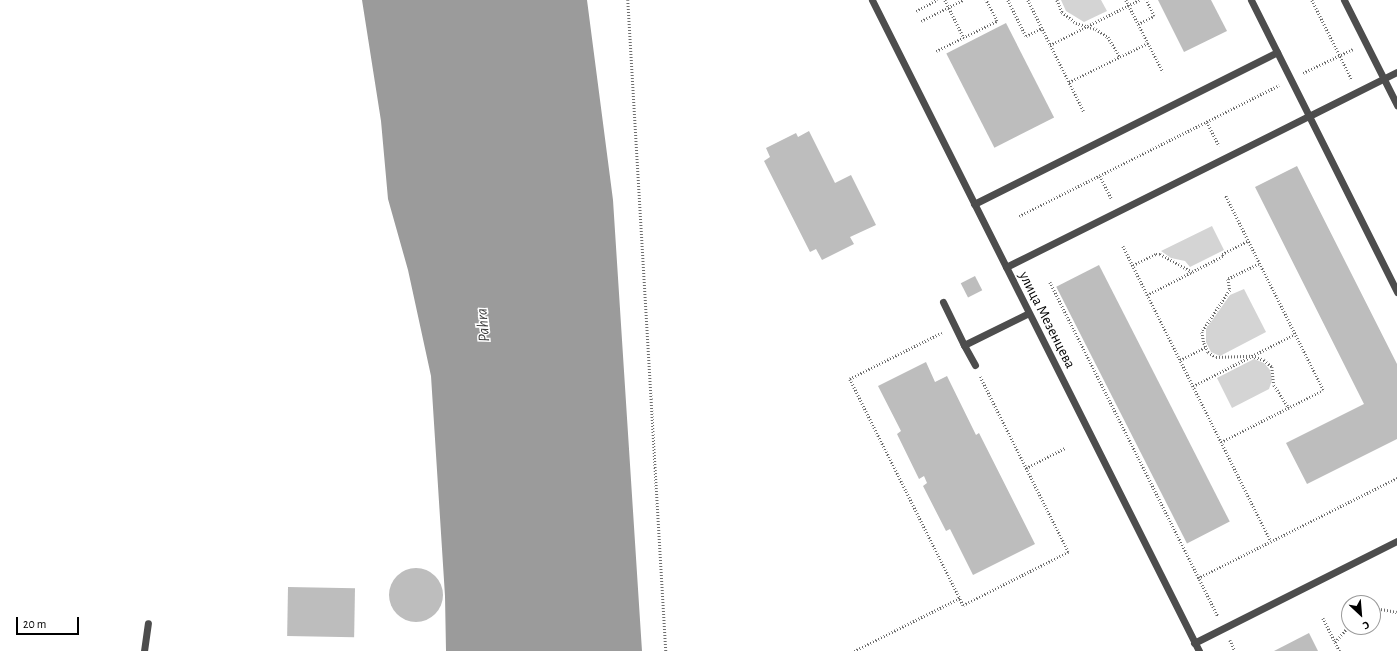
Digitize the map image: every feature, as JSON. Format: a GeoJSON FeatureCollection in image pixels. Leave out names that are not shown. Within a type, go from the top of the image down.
{"type":"FeatureCollection","features":[{"type":"Feature","properties":{"kind":"street","name":"улица Мезенцева"},"geometry":{"type":"LineString","coordinates":[[872,0],[1198,651]]}},
{"type":"Feature","properties":{"kind":"street"},"geometry":{"type":"LineString","coordinates":[[1251,0],[1397,292]]}},
{"type":"Feature","properties":{"kind":"street"},"geometry":{"type":"LineString","coordinates":[[1344,0],[1397,105]]}},
{"type":"Feature","properties":{"kind":"street"},"geometry":{"type":"LineString","coordinates":[[974,204],[1277,52]]}},
{"type":"Feature","properties":{"kind":"street"},"geometry":{"type":"LineString","coordinates":[[1006,268],[1397,72]]}},
{"type":"Feature","properties":{"kind":"street"},"geometry":{"type":"LineString","coordinates":[[943,302],[975,366]]}},
{"type":"Feature","properties":{"kind":"street"},"geometry":{"type":"LineString","coordinates":[[964,345],[1029,312]]}},
{"type":"Feature","properties":{"kind":"street"},"geometry":{"type":"LineString","coordinates":[[1194,643],[1397,541]]}},
{"type":"Feature","properties":{"kind":"street"},"geometry":{"type":"LineString","coordinates":[[144,651],[148,623]]}},
{"type":"Feature","properties":{"kind":"path"},"geometry":{"type":"LineString","coordinates":[[628,0],[666,651]]}},
{"type":"Feature","properties":{"kind":"path"},"geometry":{"type":"LineString","coordinates":[[916,11],[937,0]]}},
{"type":"Feature","properties":{"kind":"path"},"geometry":{"type":"LineString","coordinates":[[945,0],[964,38]]}},
{"type":"Feature","properties":{"kind":"path"},"geometry":{"type":"LineString","coordinates":[[921,21],[963,0]]}},
{"type":"Feature","properties":{"kind":"path"},"geometry":{"type":"LineString","coordinates":[[936,51],[997,21],[986,0]]}},
{"type":"Feature","properties":{"kind":"path"},"geometry":{"type":"LineString","coordinates":[[1008,0],[1026,36],[1042,28]]}},
{"type":"Feature","properties":{"kind":"path"},"geometry":{"type":"LineString","coordinates":[[1033,0],[1028,1],[1084,112]]}},
{"type":"Feature","properties":{"kind":"path"},"geometry":{"type":"LineString","coordinates":[[1057,0],[1062,12],[1076,23],[1087,26],[1108,37],[1120,57]]}},
{"type":"Feature","properties":{"kind":"path"},"geometry":{"type":"LineString","coordinates":[[1126,0],[1163,72]]}},
{"type":"Feature","properties":{"kind":"path"},"geometry":{"type":"LineString","coordinates":[[1050,45],[1139,0]]}},
{"type":"Feature","properties":{"kind":"path"},"geometry":{"type":"LineString","coordinates":[[1138,24],[1154,16],[1146,0]]}},
{"type":"Feature","properties":{"kind":"path"},"geometry":{"type":"LineString","coordinates":[[1312,0],[1358,91]]}},
{"type":"Feature","properties":{"kind":"path"},"geometry":{"type":"LineString","coordinates":[[1019,216],[1366,42]]}},
{"type":"Feature","properties":{"kind":"path"},"geometry":{"type":"LineString","coordinates":[[1069,82],[1148,43]]}},
{"type":"Feature","properties":{"kind":"path"},"geometry":{"type":"LineString","coordinates":[[1207,122],[1225,158]]}},
{"type":"Feature","properties":{"kind":"path"},"geometry":{"type":"LineString","coordinates":[[1100,176],[1118,212]]}},
{"type":"Feature","properties":{"kind":"path"},"geometry":{"type":"LineString","coordinates":[[1221,442],[1323,390],[1225,195]]}},
{"type":"Feature","properties":{"kind":"path"},"geometry":{"type":"LineString","coordinates":[[1147,294],[1192,272],[1248,241]]}},
{"type":"Feature","properties":{"kind":"path"},"geometry":{"type":"LineString","coordinates":[[1123,246],[1271,541]]}},
{"type":"Feature","properties":{"kind":"path"},"geometry":{"type":"LineString","coordinates":[[1133,265],[1156,254],[1160,254],[1192,272]]}},
{"type":"Feature","properties":{"kind":"path"},"geometry":{"type":"LineString","coordinates":[[1259,264],[1228,279],[1230,290],[1202,332],[1206,347],[1216,357],[1252,356],[1264,360],[1272,367],[1274,384],[1288,408]]}},
{"type":"Feature","properties":{"kind":"path"},"geometry":{"type":"LineString","coordinates":[[1050,282],[1235,651]]}},
{"type":"Feature","properties":{"kind":"path"},"geometry":{"type":"LineString","coordinates":[[955,327],[850,379],[963,605],[1068,552],[975,366]]}},
{"type":"Feature","properties":{"kind":"path"},"geometry":{"type":"LineString","coordinates":[[1193,386],[1295,334]]}},
{"type":"Feature","properties":{"kind":"path"},"geometry":{"type":"LineString","coordinates":[[1180,360],[1206,347]]}},
{"type":"Feature","properties":{"kind":"path"},"geometry":{"type":"LineString","coordinates":[[1026,468],[1065,448]]}},
{"type":"Feature","properties":{"kind":"path"},"geometry":{"type":"LineString","coordinates":[[1198,578],[1397,478]]}},
{"type":"Feature","properties":{"kind":"path"},"geometry":{"type":"LineString","coordinates":[[854,651],[960,598]]}},
{"type":"Feature","properties":{"kind":"path"},"geometry":{"type":"LineString","coordinates":[[1381,609],[1397,612]]}},
{"type":"Feature","properties":{"kind":"path"},"geometry":{"type":"LineString","coordinates":[[1323,618],[1340,651]]}},
{"type":"Feature","properties":{"kind":"path"},"geometry":{"type":"LineString","coordinates":[[1335,642],[1341,635]]}},
{"type":"Feature","properties":{"kind":"shaded area"},"geometry":{"type":"Polygon","coordinates":[[[1061,0],[1101,0],[1107,11],[1084,22],[1066,11],[1061,0]]]}},
{"type":"Feature","properties":{"kind":"shaded area"},"geometry":{"type":"Polygon","coordinates":[[[1212,226],[1224,250],[1190,267],[1185,261],[1171,258],[1161,251],[1212,226]]]}},
{"type":"Feature","properties":{"kind":"shaded area"},"geometry":{"type":"Polygon","coordinates":[[[1244,289],[1266,332],[1220,356],[1211,352],[1206,342],[1206,329],[1230,295],[1244,289]]]}},
{"type":"Feature","properties":{"kind":"shaded area"},"geometry":{"type":"Polygon","coordinates":[[[1254,359],[1264,363],[1270,370],[1272,380],[1269,389],[1232,408],[1217,378],[1254,359]]]}},
{"type":"Feature","properties":{"kind":"water","name":"Pahra"},"geometry":{"type":"Polygon","coordinates":[[[362,0],[587,0],[613,200],[642,651],[446,651],[445,596],[431,376],[408,270],[388,199],[381,121],[362,0]]]}},
{"type":"Feature","properties":{"kind":"building"},"geometry":{"type":"Polygon","coordinates":[[[1158,0],[1211,0],[1227,31],[1184,52],[1158,0]]]}},
{"type":"Feature","properties":{"kind":"building"},"geometry":{"type":"Polygon","coordinates":[[[1006,23],[1054,117],[994,148],[946,53],[1006,23]]]}},
{"type":"Feature","properties":{"kind":"building"},"geometry":{"type":"Polygon","coordinates":[[[809,131],[835,183],[851,175],[876,225],[850,237],[854,244],[822,260],[816,249],[810,252],[764,161],[770,157],[766,148],[796,133],[798,137],[809,131]]]}},
{"type":"Feature","properties":{"kind":"building"},"geometry":{"type":"Polygon","coordinates":[[[1297,166],[1397,364],[1397,439],[1307,484],[1286,443],[1364,404],[1255,187],[1297,166]]]}},
{"type":"Feature","properties":{"kind":"building"},"geometry":{"type":"Polygon","coordinates":[[[1099,265],[1230,522],[1187,543],[1056,287],[1099,265]]]}},
{"type":"Feature","properties":{"kind":"building"},"geometry":{"type":"Polygon","coordinates":[[[975,276],[982,290],[968,298],[961,283],[975,276]]]}},
{"type":"Feature","properties":{"kind":"building"},"geometry":{"type":"Polygon","coordinates":[[[926,362],[935,382],[947,376],[976,435],[979,433],[1035,544],[973,575],[950,529],[946,531],[923,486],[927,483],[924,476],[919,479],[897,434],[901,431],[878,386],[926,362]]]}},
{"type":"Feature","properties":{"kind":"building"},"geometry":{"type":"Polygon","coordinates":[[[411,568],[421,568],[435,576],[441,585],[443,595],[441,605],[435,614],[421,622],[411,622],[401,617],[394,610],[389,600],[389,590],[394,580],[401,573],[411,568]]]}},
{"type":"Feature","properties":{"kind":"building"},"geometry":{"type":"Polygon","coordinates":[[[288,587],[355,588],[354,637],[287,636],[288,587]]]}},
{"type":"Feature","properties":{"kind":"building"},"geometry":{"type":"Polygon","coordinates":[[[1309,633],[1318,651],[1274,651],[1309,633]]]}}]}
